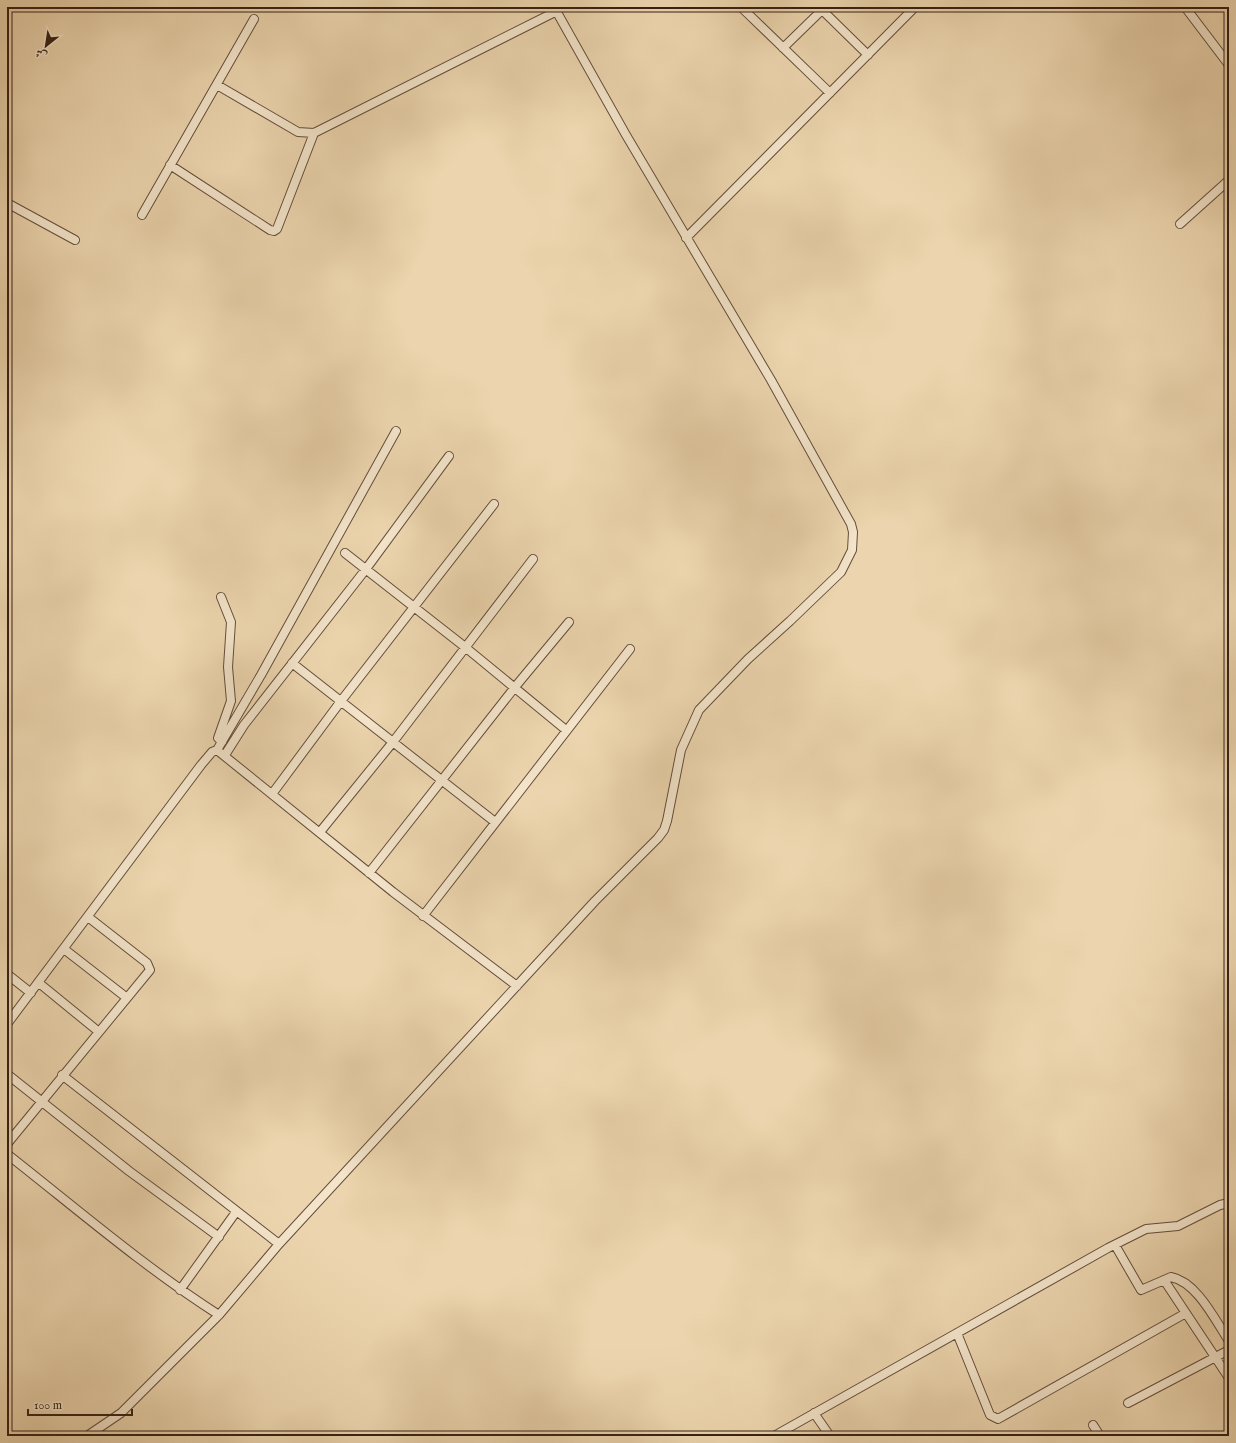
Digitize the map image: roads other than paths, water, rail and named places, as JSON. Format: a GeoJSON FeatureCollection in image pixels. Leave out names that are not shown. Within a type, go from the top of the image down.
{"type":"FeatureCollection","features":[{"type":"Feature","properties":{"kind":"street"},"geometry":{"type":"LineString","coordinates":[[741,7],[830,93]]}},
{"type":"Feature","properties":{"kind":"street"},"geometry":{"type":"LineString","coordinates":[[686,238],[915,7]]}},
{"type":"Feature","properties":{"kind":"street"},"geometry":{"type":"LineString","coordinates":[[1185,7],[1229,65]]}},
{"type":"Feature","properties":{"kind":"street"},"geometry":{"type":"LineString","coordinates":[[87,1436],[121,1413],[219,1315],[279,1244],[595,901],[664,830],[681,750],[699,710],[748,659],[841,572],[852,550],[853,532],[851,524],[771,380],[686,238],[556,9],[314,133],[304,134],[298,132],[217,85]]}},
{"type":"Feature","properties":{"kind":"street"},"geometry":{"type":"LineString","coordinates":[[783,48],[820,9],[868,55]]}},
{"type":"Feature","properties":{"kind":"street"},"geometry":{"type":"LineString","coordinates":[[142,214],[254,19]]}},
{"type":"Feature","properties":{"kind":"street"},"geometry":{"type":"LineString","coordinates":[[170,165],[274,231],[277,229],[314,133]]}},
{"type":"Feature","properties":{"kind":"street"},"geometry":{"type":"LineString","coordinates":[[1180,224],[1229,180]]}},
{"type":"Feature","properties":{"kind":"street"},"geometry":{"type":"LineString","coordinates":[[7,203],[75,240]]}},
{"type":"Feature","properties":{"kind":"street"},"geometry":{"type":"LineString","coordinates":[[7,1024],[201,766],[212,752],[217,750],[396,431]]}},
{"type":"Feature","properties":{"kind":"street"},"geometry":{"type":"LineString","coordinates":[[225,755],[244,725],[366,569],[449,456]]}},
{"type":"Feature","properties":{"kind":"street"},"geometry":{"type":"LineString","coordinates":[[272,794],[341,701],[415,608],[494,504]]}},
{"type":"Feature","properties":{"kind":"street"},"geometry":{"type":"LineString","coordinates":[[345,554],[465,647],[566,730]]}},
{"type":"Feature","properties":{"kind":"street"},"geometry":{"type":"LineString","coordinates":[[320,832],[393,742],[533,559]]}},
{"type":"Feature","properties":{"kind":"street"},"geometry":{"type":"LineString","coordinates":[[221,597],[229,613],[231,626],[228,667],[231,695],[230,706],[218,738],[222,742]]}},
{"type":"Feature","properties":{"kind":"street"},"geometry":{"type":"LineString","coordinates":[[369,873],[515,687],[569,622]]}},
{"type":"Feature","properties":{"kind":"street"},"geometry":{"type":"LineString","coordinates":[[423,916],[630,649]]}},
{"type":"Feature","properties":{"kind":"street"},"geometry":{"type":"LineString","coordinates":[[292,663],[495,822]]}},
{"type":"Feature","properties":{"kind":"street"},"geometry":{"type":"LineString","coordinates":[[230,706],[240,711]]}},
{"type":"Feature","properties":{"kind":"street"},"geometry":{"type":"LineString","coordinates":[[217,750],[423,916],[517,986]]}},
{"type":"Feature","properties":{"kind":"street"},"geometry":{"type":"LineString","coordinates":[[7,1144],[62,1075],[149,972],[150,966],[88,917]]}},
{"type":"Feature","properties":{"kind":"street"},"geometry":{"type":"LineString","coordinates":[[64,949],[127,998]]}},
{"type":"Feature","properties":{"kind":"street"},"geometry":{"type":"LineString","coordinates":[[7,974],[31,993]]}},
{"type":"Feature","properties":{"kind":"street"},"geometry":{"type":"LineString","coordinates":[[39,983],[99,1032]]}},
{"type":"Feature","properties":{"kind":"street"},"geometry":{"type":"LineString","coordinates":[[7,1074],[129,1171],[219,1237]]}},
{"type":"Feature","properties":{"kind":"street"},"geometry":{"type":"LineString","coordinates":[[62,1075],[279,1244]]}},
{"type":"Feature","properties":{"kind":"street"},"geometry":{"type":"LineString","coordinates":[[7,1154],[180,1290],[219,1315]]}},
{"type":"Feature","properties":{"kind":"street"},"geometry":{"type":"LineString","coordinates":[[774,1436],[1115,1244],[1148,1229],[1178,1226],[1220,1205],[1229,1203]]}},
{"type":"Feature","properties":{"kind":"street"},"geometry":{"type":"LineString","coordinates":[[180,1290],[236,1212]]}},
{"type":"Feature","properties":{"kind":"street"},"geometry":{"type":"LineString","coordinates":[[1115,1244],[1141,1290],[1164,1280],[1174,1278],[1194,1289],[1229,1341]]}},
{"type":"Feature","properties":{"kind":"street"},"geometry":{"type":"LineString","coordinates":[[1164,1280],[1229,1378]]}},
{"type":"Feature","properties":{"kind":"street"},"geometry":{"type":"LineString","coordinates":[[957,1333],[990,1415],[998,1419],[1186,1313]]}},
{"type":"Feature","properties":{"kind":"street"},"geometry":{"type":"LineString","coordinates":[[1128,1403],[1229,1350]]}},
{"type":"Feature","properties":{"kind":"street"},"geometry":{"type":"LineString","coordinates":[[814,1413],[830,1436]]}},
{"type":"Feature","properties":{"kind":"street"},"geometry":{"type":"LineString","coordinates":[[1093,1425],[1100,1436]]}}]}
